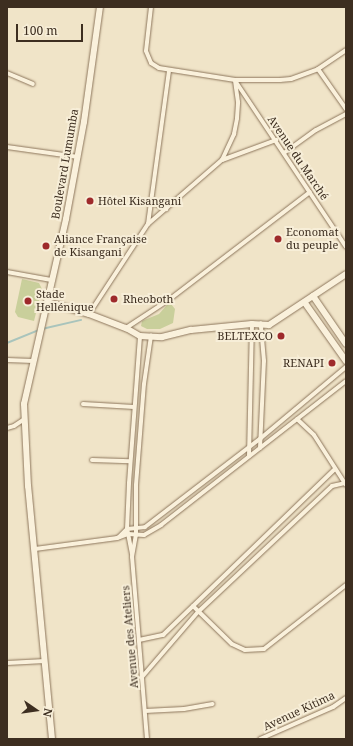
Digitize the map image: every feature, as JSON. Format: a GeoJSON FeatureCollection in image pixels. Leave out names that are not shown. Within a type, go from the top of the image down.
{"type":"FeatureCollection","features":[{"type":"Feature","properties":{"kind":"street","name":"Boulevard Lumumba"},"geometry":{"type":"LineString","coordinates":[[52,739],[23,420],[25,393],[66,219],[78,157],[100,7]]}},
{"type":"Feature","properties":{"kind":"street"},"geometry":{"type":"LineString","coordinates":[[151,7],[146,51],[148,58],[158,68],[169,71],[235,80],[291,79],[318,69],[346,50]]}},
{"type":"Feature","properties":{"kind":"street"},"geometry":{"type":"LineString","coordinates":[[318,69],[346,109]]}},
{"type":"Feature","properties":{"kind":"street"},"geometry":{"type":"LineString","coordinates":[[148,224],[169,71]]}},
{"type":"Feature","properties":{"kind":"street"},"geometry":{"type":"LineString","coordinates":[[7,74],[33,84]]}},
{"type":"Feature","properties":{"kind":"street"},"geometry":{"type":"LineString","coordinates":[[89,314],[148,224],[222,160],[230,147],[236,124],[238,102],[235,80]]}},
{"type":"Feature","properties":{"kind":"street","name":"Avenue du Marché"},"geometry":{"type":"LineString","coordinates":[[235,80],[346,247]]}},
{"type":"Feature","properties":{"kind":"street"},"geometry":{"type":"LineString","coordinates":[[284,153],[316,130],[346,114]]}},
{"type":"Feature","properties":{"kind":"street"},"geometry":{"type":"LineString","coordinates":[[222,160],[276,140]]}},
{"type":"Feature","properties":{"kind":"street"},"geometry":{"type":"LineString","coordinates":[[7,147],[78,157]]}},
{"type":"Feature","properties":{"kind":"street"},"geometry":{"type":"LineString","coordinates":[[126,328],[170,299],[310,192]]}},
{"type":"Feature","properties":{"kind":"street"},"geometry":{"type":"LineString","coordinates":[[151,202],[166,209]]}},
{"type":"Feature","properties":{"kind":"street"},"geometry":{"type":"LineString","coordinates":[[7,272],[51,280]]}},
{"type":"Feature","properties":{"kind":"street"},"geometry":{"type":"LineString","coordinates":[[47,302],[89,314],[126,328],[140,336],[162,338],[191,330],[261,323],[269,325],[305,303],[346,274]]}},
{"type":"Feature","properties":{"kind":"street"},"geometry":{"type":"LineString","coordinates":[[313,296],[346,344]]}},
{"type":"Feature","properties":{"kind":"street"},"geometry":{"type":"LineString","coordinates":[[305,303],[346,361]]}},
{"type":"Feature","properties":{"kind":"street"},"geometry":{"type":"LineString","coordinates":[[260,448],[264,361],[261,323]]}},
{"type":"Feature","properties":{"kind":"street"},"geometry":{"type":"LineString","coordinates":[[249,456],[252,324]]}},
{"type":"Feature","properties":{"kind":"street"},"geometry":{"type":"LineString","coordinates":[[132,557],[127,529],[130,461],[140,336]]}},
{"type":"Feature","properties":{"kind":"street","name":"Avenue des Ateliers"},"geometry":{"type":"LineString","coordinates":[[147,739],[132,557],[136,535],[137,470],[144,384],[151,336]]}},
{"type":"Feature","properties":{"kind":"street"},"geometry":{"type":"LineString","coordinates":[[7,360],[33,361]]}},
{"type":"Feature","properties":{"kind":"street"},"geometry":{"type":"LineString","coordinates":[[117,538],[127,529],[145,527],[261,438],[346,367]]}},
{"type":"Feature","properties":{"kind":"street"},"geometry":{"type":"LineString","coordinates":[[34,549],[117,538],[128,534],[144,535],[161,525],[346,381]]}},
{"type":"Feature","properties":{"kind":"street"},"geometry":{"type":"LineString","coordinates":[[83,404],[134,407]]}},
{"type":"Feature","properties":{"kind":"street"},"geometry":{"type":"LineString","coordinates":[[142,677],[198,612],[332,486],[346,484],[314,435],[297,419]]}},
{"type":"Feature","properties":{"kind":"street"},"geometry":{"type":"LineString","coordinates":[[7,428],[14,426],[23,420]]}},
{"type":"Feature","properties":{"kind":"street"},"geometry":{"type":"LineString","coordinates":[[92,460],[130,461]]}},
{"type":"Feature","properties":{"kind":"street"},"geometry":{"type":"LineString","coordinates":[[139,640],[163,635],[335,469]]}},
{"type":"Feature","properties":{"kind":"street"},"geometry":{"type":"LineString","coordinates":[[296,506],[302,515]]}},
{"type":"Feature","properties":{"kind":"street"},"geometry":{"type":"LineString","coordinates":[[193,606],[232,644],[245,650],[264,648],[346,585]]}},
{"type":"Feature","properties":{"kind":"street"},"geometry":{"type":"LineString","coordinates":[[7,663],[46,660]]}},
{"type":"Feature","properties":{"kind":"street","name":"Avenue Kitima"},"geometry":{"type":"LineString","coordinates":[[260,739],[333,707],[346,698]]}},
{"type":"Feature","properties":{"kind":"street"},"geometry":{"type":"LineString","coordinates":[[145,711],[184,709],[213,704]]}},
{"type":"Feature","properties":{"kind":"green space","name":"Stade Hellénique"},"geometry":{"type":"Polygon","coordinates":[[[22,279],[39,283],[42,289],[34,321],[18,317],[15,312],[22,279]]]}},
{"type":"Feature","properties":{"kind":"green space"},"geometry":{"type":"Polygon","coordinates":[[[171,304],[175,309],[173,323],[160,329],[147,329],[141,326],[142,321],[159,314],[167,305],[171,304]]]}},
{"type":"Feature","properties":{"kind":"waterway"},"geometry":{"type":"LineString","coordinates":[[42,329],[81,320]]}},
{"type":"Feature","properties":{"kind":"waterway"},"geometry":{"type":"LineString","coordinates":[[7,343],[39,330]]}},
{"type":"Feature","properties":{"kind":"place","name":"Hôtel Kisangani"},"geometry":{"type":"Point","coordinates":[90,201]}},
{"type":"Feature","properties":{"kind":"place","name":"Economat du peuple"},"geometry":{"type":"Point","coordinates":[278,239]}},
{"type":"Feature","properties":{"kind":"place","name":"Aliance Française de Kisangani"},"geometry":{"type":"Point","coordinates":[46,246]}},
{"type":"Feature","properties":{"kind":"place","name":"Rheoboth"},"geometry":{"type":"Point","coordinates":[114,299]}},
{"type":"Feature","properties":{"kind":"place","name":"Stade Hellénique"},"geometry":{"type":"Point","coordinates":[28,301]}},
{"type":"Feature","properties":{"kind":"place","name":"BELTEXCO"},"geometry":{"type":"Point","coordinates":[281,336]}},
{"type":"Feature","properties":{"kind":"place","name":"RENAPI"},"geometry":{"type":"Point","coordinates":[332,363]}}]}
